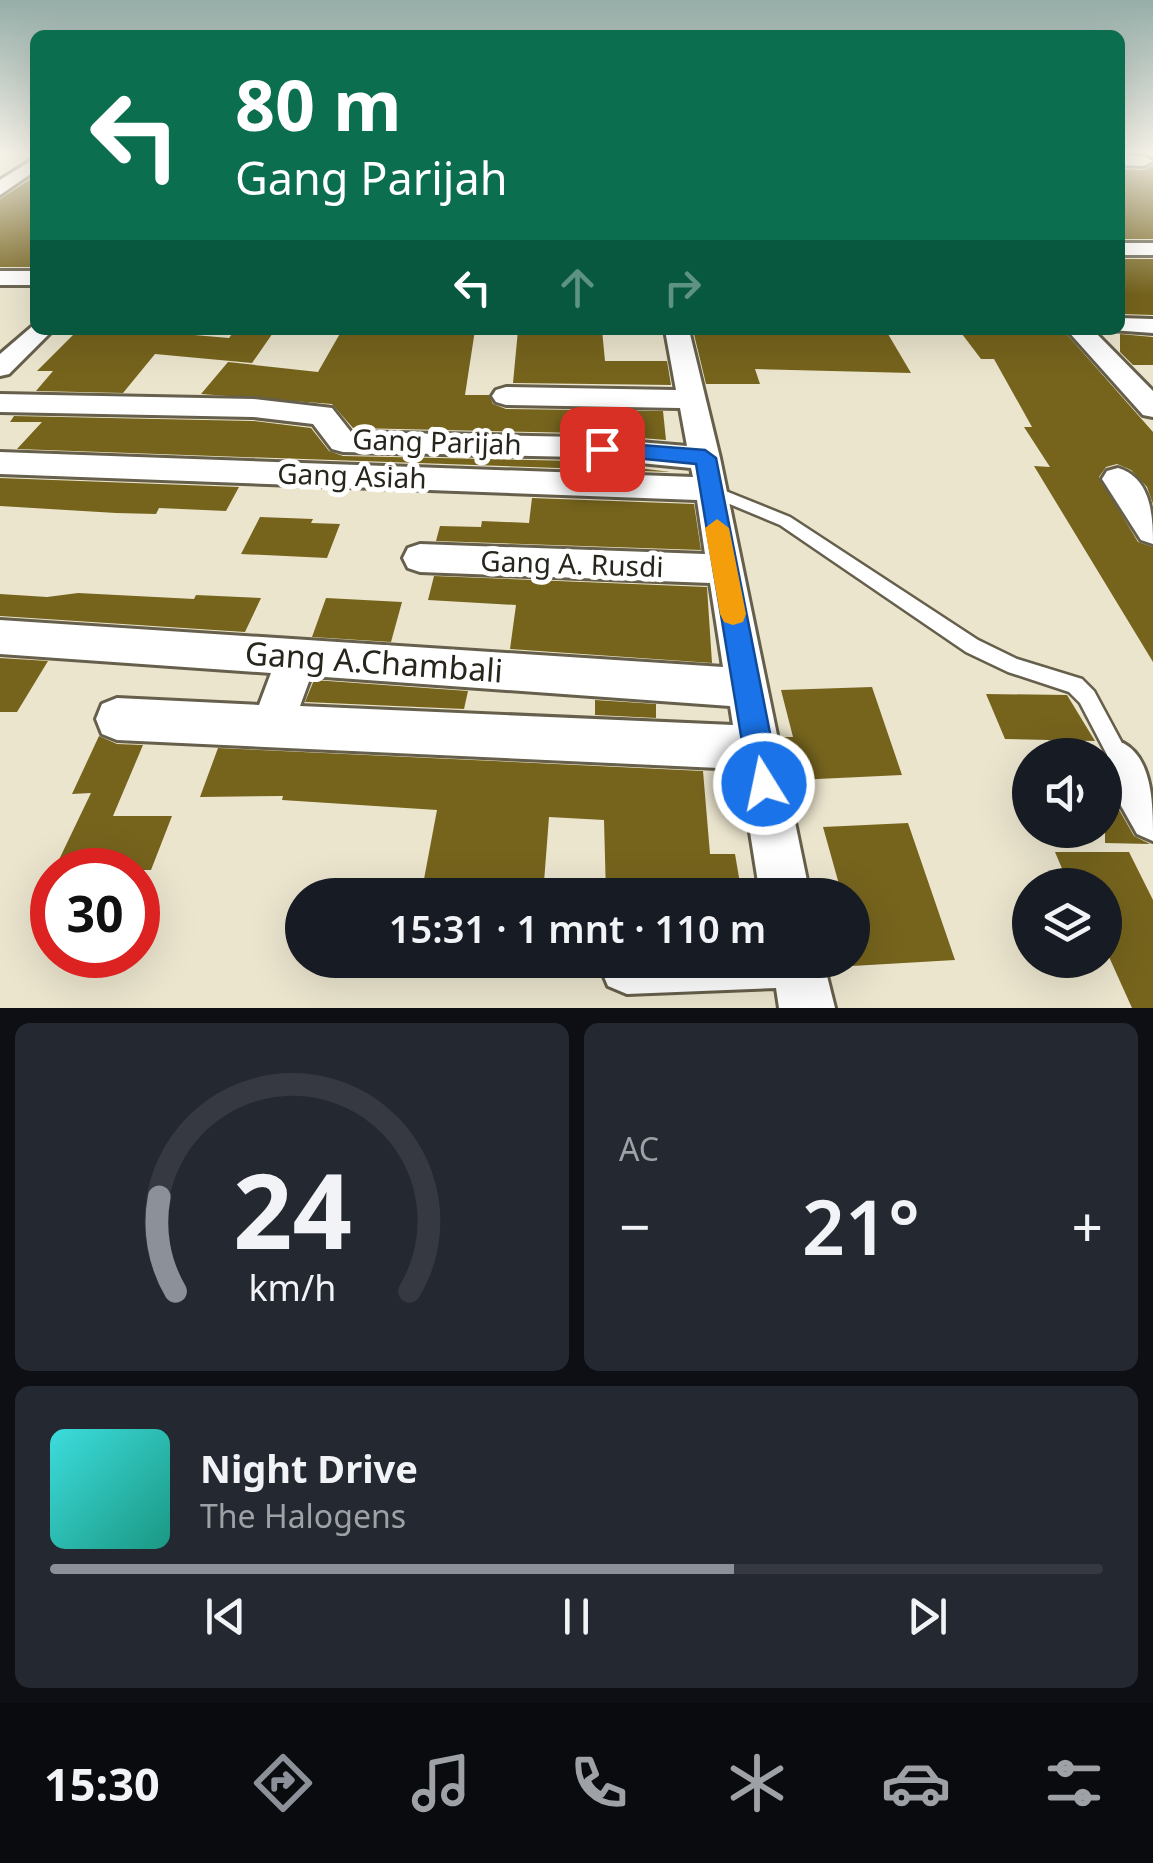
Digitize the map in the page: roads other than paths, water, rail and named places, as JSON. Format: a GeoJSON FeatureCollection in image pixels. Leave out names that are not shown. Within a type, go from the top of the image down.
{"type":"FeatureCollection","features":[{"type":"Feature","properties":{"kind":"street"},"geometry":{"type":"LineString","coordinates":[[1125,248],[1153,249]]}},
{"type":"Feature","properties":{"kind":"street"},"geometry":{"type":"LineString","coordinates":[[0,278],[30,278]]}},
{"type":"Feature","properties":{"kind":"street"},"geometry":{"type":"LineString","coordinates":[[1125,325],[1153,326]]}},
{"type":"Feature","properties":{"kind":"street"},"geometry":{"type":"LineString","coordinates":[[0,368],[36,335]]}},
{"type":"Feature","properties":{"kind":"street"},"geometry":{"type":"LineString","coordinates":[[678,335],[782,878]]}},
{"type":"Feature","properties":{"kind":"street"},"geometry":{"type":"LineString","coordinates":[[1085,335],[1153,408]]}},
{"type":"Feature","properties":{"kind":"street"},"geometry":{"type":"LineString","coordinates":[[506,396],[693,399]]}},
{"type":"Feature","properties":{"kind":"street","name":"Gang Parijah"},"geometry":{"type":"LineString","coordinates":[[0,403],[253,408],[322,415],[344,442],[578,447],[707,479]]}},
{"type":"Feature","properties":{"kind":"street","name":"Gang Asiah"},"geometry":{"type":"LineString","coordinates":[[0,463],[707,479]]}},
{"type":"Feature","properties":{"kind":"street"},"geometry":{"type":"LineString","coordinates":[[1118,478],[1153,530]]}},
{"type":"Feature","properties":{"kind":"street","name":"Gang A. Rusdi"},"geometry":{"type":"LineString","coordinates":[[420,558],[725,569]]}},
{"type":"Feature","properties":{"kind":"street","name":"Gang A.Chambali"},"geometry":{"type":"LineString","coordinates":[[0,637],[747,688]]}},
{"type":"Feature","properties":{"kind":"street"},"geometry":{"type":"LineString","coordinates":[[272,723],[298,656]]}},
{"type":"Feature","properties":{"kind":"street"},"geometry":{"type":"LineString","coordinates":[[117,719],[272,723],[544,740],[758,748]]}},
{"type":"Feature","properties":{"kind":"street"},"geometry":{"type":"LineString","coordinates":[[1123,765],[1153,818]]}},
{"type":"Feature","properties":{"kind":"street"},"geometry":{"type":"LineString","coordinates":[[800,978],[806,1008]]}},
{"type":"Feature","properties":{"kind":"lane"},"geometry":{"type":"LineString","coordinates":[[707,479],[785,520],[982,652],[1074,685],[1087,697],[1123,765]]}}]}
